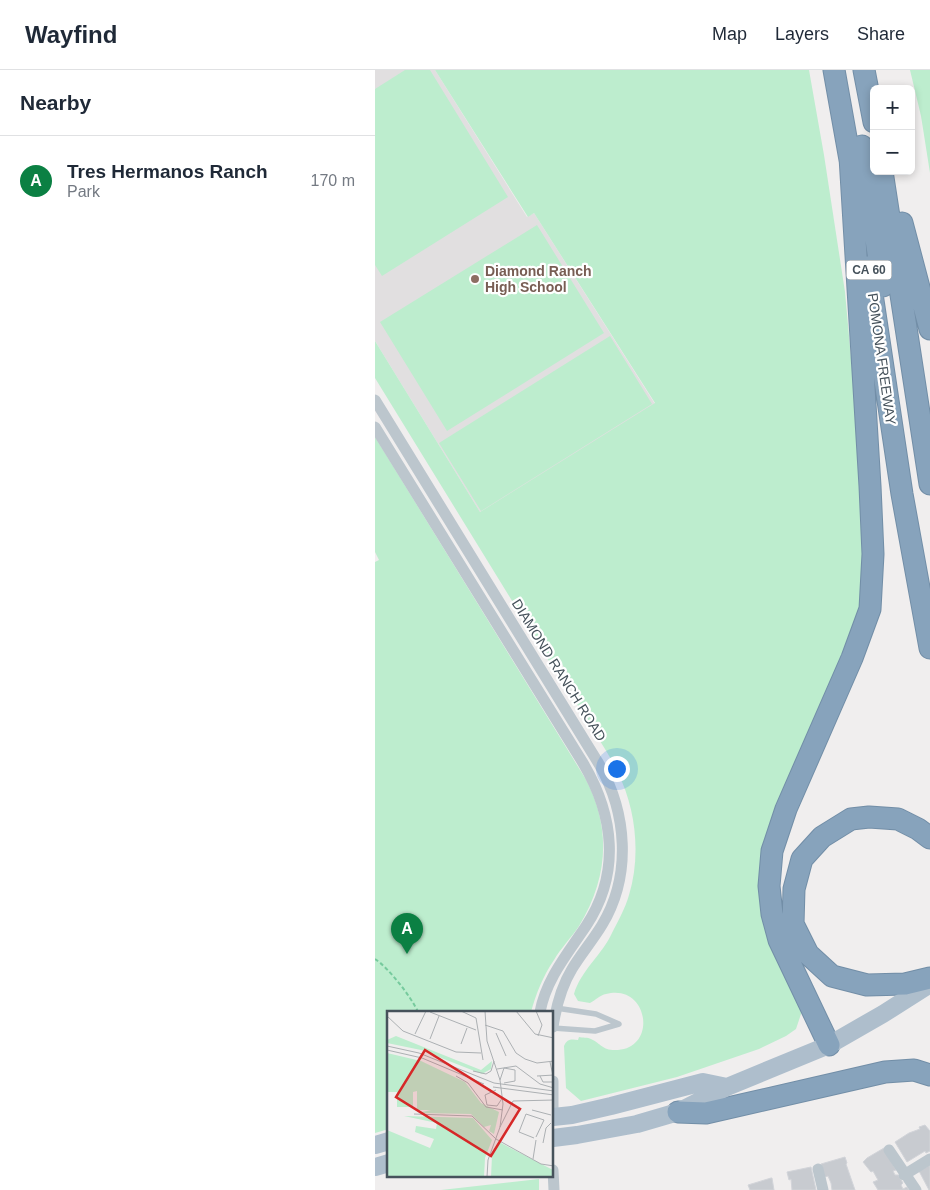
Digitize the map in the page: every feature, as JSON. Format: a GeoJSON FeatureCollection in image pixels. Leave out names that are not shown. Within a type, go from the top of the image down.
{"type":"FeatureCollection","features":[{"type":"Feature","properties":{"kind":"highway","name":"POMONA FREEWAY"},"geometry":{"type":"LineString","coordinates":[[834,70],[850,157],[902,494],[930,648]]}},
{"type":"Feature","properties":{"kind":"highway"},"geometry":{"type":"LineString","coordinates":[[849,70],[854,92],[893,352],[886,382]]}},
{"type":"Feature","properties":{"kind":"highway"},"geometry":{"type":"LineString","coordinates":[[864,70],[870,101]]}},
{"type":"Feature","properties":{"kind":"highway"},"geometry":{"type":"LineString","coordinates":[[875,70],[878,85]]}},
{"type":"Feature","properties":{"kind":"highway"},"geometry":{"type":"LineString","coordinates":[[829,1045],[779,940],[772,914],[769,886],[772,850],[786,808],[852,658],[870,609],[873,554],[870,486],[850,157]]}},
{"type":"Feature","properties":{"kind":"highway"},"geometry":{"type":"LineString","coordinates":[[883,175],[930,484]]}},
{"type":"Feature","properties":{"kind":"highway","name":"CA 60"},"geometry":{"type":"LineString","coordinates":[[894,175],[930,402]]}},
{"type":"Feature","properties":{"kind":"highway"},"geometry":{"type":"LineString","coordinates":[[900,215],[930,329]]}},
{"type":"Feature","properties":{"kind":"highway"},"geometry":{"type":"LineString","coordinates":[[930,838],[918,829],[898,819],[869,818],[851,819],[822,837],[802,859],[794,889],[793,924],[808,954],[832,976],[867,985],[905,984],[930,978]]}},
{"type":"Feature","properties":{"kind":"highway"},"geometry":{"type":"LineString","coordinates":[[678,1112],[706,1113],[885,1072],[913,1070],[930,1075]]}},
{"type":"Feature","properties":{"kind":"main road"},"geometry":{"type":"LineString","coordinates":[[554,1138],[637,1124],[678,1112],[727,1087],[829,1045],[930,984]]}},
{"type":"Feature","properties":{"kind":"main road"},"geometry":{"type":"LineString","coordinates":[[554,1117],[572,1115],[611,1106],[703,1082],[727,1087]]}},
{"type":"Feature","properties":{"kind":"street","name":"DIAMOND RANCH ROAD"},"geometry":{"type":"LineString","coordinates":[[375,400],[599,764],[617,805],[621,822],[623,847],[621,870],[615,896],[601,926],[571,971],[555,1008],[554,1018]]}},
{"type":"Feature","properties":{"kind":"street","name":"DIAMOND RANCH ROAD"},"geometry":{"type":"LineString","coordinates":[[375,427],[593,780],[604,808],[610,848],[608,872],[602,894],[590,920],[554,973],[540,1011]]}},
{"type":"Feature","properties":{"kind":"street"},"geometry":{"type":"LineString","coordinates":[[889,1150],[904,1175],[916,1190]]}},
{"type":"Feature","properties":{"kind":"street"},"geometry":{"type":"LineString","coordinates":[[904,1175],[930,1159]]}},
{"type":"Feature","properties":{"kind":"street"},"geometry":{"type":"LineString","coordinates":[[818,1169],[823,1190]]}},
{"type":"Feature","properties":{"kind":"lane"},"geometry":{"type":"LineString","coordinates":[[554,1028],[595,1031],[619,1024],[595,1014],[555,1008]]}},
{"type":"Feature","properties":{"kind":"path"},"geometry":{"type":"LineString","coordinates":[[375,959],[381,963],[395,980],[417,1011]]}},
{"type":"Feature","properties":{"kind":"shaded area","name":"Diamond Ranch High School"},"geometry":{"type":"Polygon","coordinates":[[[375,70],[435,70],[527,217],[534,213],[655,404],[480,512],[375,341],[375,70]]]}},
{"type":"Feature","properties":{"kind":"green space"},"geometry":{"type":"Polygon","coordinates":[[[405,70],[430,70],[508,197],[382,276],[375,265],[375,89],[405,70]]]}},
{"type":"Feature","properties":{"kind":"green space"},"geometry":{"type":"Polygon","coordinates":[[[435,70],[809,70],[845,292],[866,522],[858,623],[768,846],[802,1011],[796,1029],[759,1049],[677,1077],[581,1101],[566,1088],[564,1046],[566,1042],[578,1040],[579,1037],[588,1038],[605,1048],[618,1050],[631,1046],[639,1038],[643,1028],[643,1017],[639,1006],[631,998],[620,993],[606,994],[590,1003],[578,1001],[574,994],[581,977],[608,941],[629,895],[633,880],[636,849],[633,817],[629,802],[614,764],[577,704],[579,693],[562,664],[549,661],[375,378],[375,341],[480,512],[655,403],[534,213],[528,217],[435,70]]]}},
{"type":"Feature","properties":{"kind":"green space"},"geometry":{"type":"Polygon","coordinates":[[[910,70],[930,70],[930,173],[921,116],[910,70]]]}},
{"type":"Feature","properties":{"kind":"green space"},"geometry":{"type":"Polygon","coordinates":[[[537,225],[604,333],[447,431],[380,322],[537,225]]]}},
{"type":"Feature","properties":{"kind":"green space"},"geometry":{"type":"Polygon","coordinates":[[[610,336],[652,404],[481,511],[439,443],[610,336]]]}},
{"type":"Feature","properties":{"kind":"green space"},"geometry":{"type":"Polygon","coordinates":[[[375,437],[585,778],[600,815],[603,853],[601,871],[589,908],[579,926],[546,972],[531,1011],[387,1011],[387,1130],[375,1133],[375,562],[379,560],[375,552],[375,437]]]}},
{"type":"Feature","properties":{"kind":"green space"},"geometry":{"type":"Polygon","coordinates":[[[539,1179],[539,1190],[441,1190],[539,1179]]]}},
{"type":"Feature","properties":{"kind":"building"},"geometry":{"type":"Polygon","coordinates":[[[925,1125],[930,1131],[930,1151],[926,1153],[925,1151],[907,1162],[895,1142],[925,1125]]]}},
{"type":"Feature","properties":{"kind":"building"},"geometry":{"type":"Polygon","coordinates":[[[884,1148],[896,1170],[893,1171],[895,1175],[898,1175],[903,1183],[901,1185],[903,1189],[907,1187],[909,1190],[878,1190],[873,1182],[878,1180],[873,1171],[871,1172],[863,1162],[884,1148]]]}},
{"type":"Feature","properties":{"kind":"building"},"geometry":{"type":"Polygon","coordinates":[[[845,1157],[855,1190],[832,1190],[831,1183],[828,1176],[825,1177],[821,1164],[845,1157]]]}},
{"type":"Feature","properties":{"kind":"building"},"geometry":{"type":"Polygon","coordinates":[[[930,1165],[930,1190],[929,1190],[919,1171],[930,1165]]]}},
{"type":"Feature","properties":{"kind":"building"},"geometry":{"type":"Polygon","coordinates":[[[811,1167],[816,1190],[792,1190],[791,1179],[789,1180],[787,1172],[811,1167]]]}},
{"type":"Feature","properties":{"kind":"building"},"geometry":{"type":"Polygon","coordinates":[[[772,1178],[774,1190],[750,1190],[748,1185],[772,1178]]]}},
{"type":"Feature","properties":{"kind":"place","name":"Diamond Ranch High School"},"geometry":{"type":"Point","coordinates":[475,279]}},
{"type":"Feature","properties":{"kind":"place","name":"Tres Hermanos Ranch"},"geometry":{"type":"Point","coordinates":[407,954]}}]}
